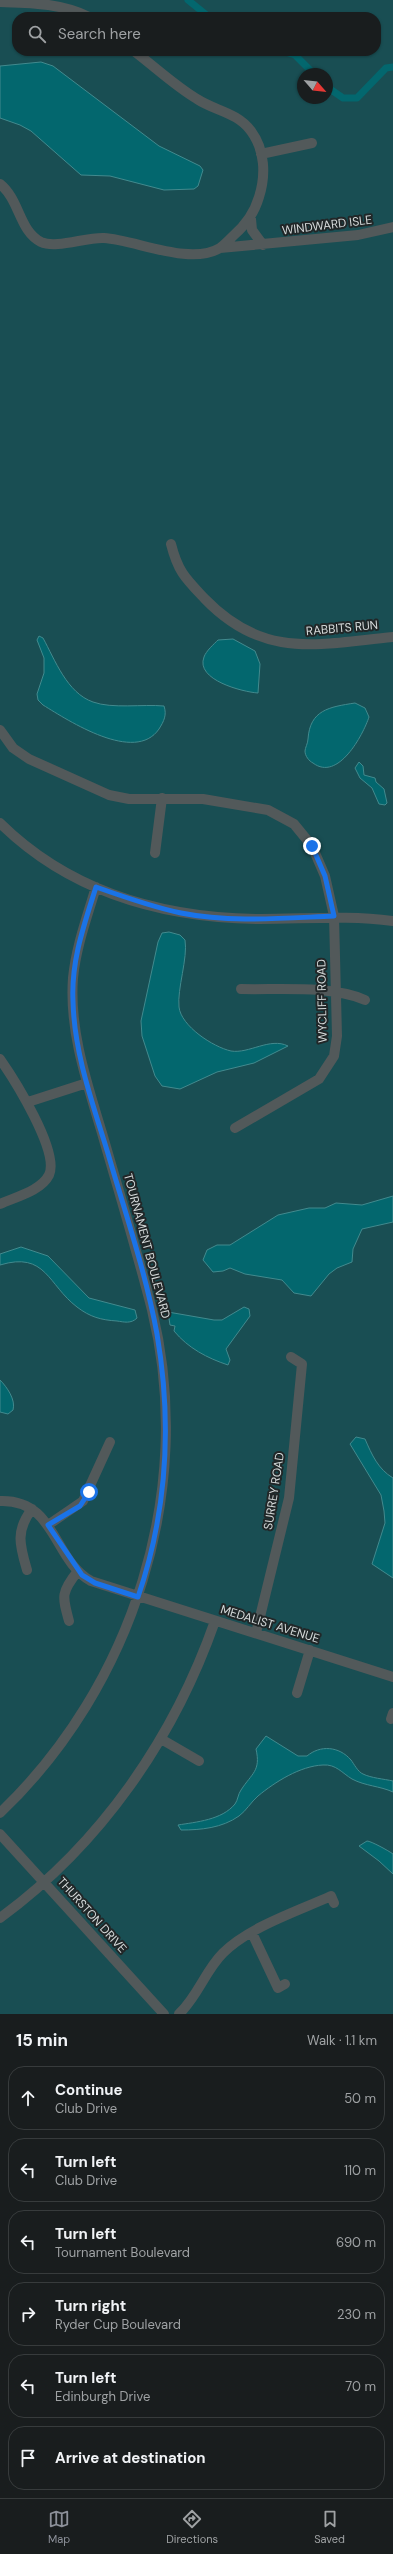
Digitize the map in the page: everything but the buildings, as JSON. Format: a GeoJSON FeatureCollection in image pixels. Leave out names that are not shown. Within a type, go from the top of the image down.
{"type":"FeatureCollection","features":[{"type":"Feature","properties":{"kind":"street"},"geometry":{"type":"LineString","coordinates":[[0,2],[50,5],[67,8],[77,12]]}},
{"type":"Feature","properties":{"kind":"street"},"geometry":{"type":"LineString","coordinates":[[140,56],[196,99],[233,115],[243,122],[254,136],[261,154],[263,167],[262,189],[251,219],[252,230],[263,246]]}},
{"type":"Feature","properties":{"kind":"street"},"geometry":{"type":"LineString","coordinates":[[261,154],[312,143]]}},
{"type":"Feature","properties":{"kind":"street","name":"WINDWARD ISLE"},"geometry":{"type":"LineString","coordinates":[[0,184],[15,201],[28,230],[45,244],[102,238],[117,239],[173,253],[190,254],[220,248],[263,246],[373,233],[393,227]]}},
{"type":"Feature","properties":{"kind":"street"},"geometry":{"type":"LineString","coordinates":[[220,248],[251,219]]}},
{"type":"Feature","properties":{"kind":"street","name":"RABBITS RUN"},"geometry":{"type":"LineString","coordinates":[[170,544],[176,566],[187,580],[221,615],[255,635],[273,641],[305,645],[393,637]]}},
{"type":"Feature","properties":{"kind":"street","name":"WYCLIFF ROAD"},"geometry":{"type":"LineString","coordinates":[[0,730],[13,748],[29,759],[110,795],[129,798],[203,799],[268,810],[286,818],[303,833],[319,861],[334,916],[336,1046],[325,1072],[319,1080],[235,1128]]}},
{"type":"Feature","properties":{"kind":"street"},"geometry":{"type":"LineString","coordinates":[[155,853],[162,798]]}},
{"type":"Feature","properties":{"kind":"street"},"geometry":{"type":"LineString","coordinates":[[0,823],[44,861],[96,887],[148,904],[201,915],[261,919],[358,916],[393,921]]}},
{"type":"Feature","properties":{"kind":"street","name":"TOURNAMENT BOULEVARD"},"geometry":{"type":"LineString","coordinates":[[0,1813],[50,1758],[81,1716],[110,1665],[138,1597],[155,1534],[164,1475],[165,1418],[163,1374],[152,1312],[87,1083],[74,1022],[73,979],[80,937],[96,887]]}},
{"type":"Feature","properties":{"kind":"street"},"geometry":{"type":"LineString","coordinates":[[241,990],[335,992],[352,994],[365,1000]]}},
{"type":"Feature","properties":{"kind":"street"},"geometry":{"type":"LineString","coordinates":[[0,1059],[28,1102],[51,1160],[49,1176],[38,1187],[0,1204]]}},
{"type":"Feature","properties":{"kind":"street"},"geometry":{"type":"LineString","coordinates":[[28,1102],[87,1083]]}},
{"type":"Feature","properties":{"kind":"street","name":"SURREY ROAD"},"geometry":{"type":"LineString","coordinates":[[256,1633],[279,1543],[292,1477],[302,1364],[291,1357]]}},
{"type":"Feature","properties":{"kind":"street"},"geometry":{"type":"LineString","coordinates":[[48,1525],[83,1501],[110,1442]]}},
{"type":"Feature","properties":{"kind":"street"},"geometry":{"type":"LineString","coordinates":[[0,1501],[22,1505],[32,1510],[48,1525],[78,1571],[67,1584],[63,1594],[69,1621]]}},
{"type":"Feature","properties":{"kind":"street"},"geometry":{"type":"LineString","coordinates":[[27,1570],[20,1545],[19,1533],[32,1510]]}},
{"type":"Feature","properties":{"kind":"street","name":"MEDALIST AVENUE"},"geometry":{"type":"LineString","coordinates":[[78,1571],[91,1581],[138,1597],[393,1677]]}},
{"type":"Feature","properties":{"kind":"street"},"geometry":{"type":"LineString","coordinates":[[0,1918],[44,1882],[110,1813],[161,1739],[194,1676],[215,1621]]}},
{"type":"Feature","properties":{"kind":"street"},"geometry":{"type":"LineString","coordinates":[[297,1693],[310,1650]]}},
{"type":"Feature","properties":{"kind":"street"},"geometry":{"type":"LineString","coordinates":[[161,1739],[199,1761]]}},
{"type":"Feature","properties":{"kind":"street","name":"THURSTON DRIVE"},"geometry":{"type":"LineString","coordinates":[[0,1834],[164,2014]]}},
{"type":"Feature","properties":{"kind":"street"},"geometry":{"type":"LineString","coordinates":[[178,2014],[193,1999],[223,1953],[252,1932],[331,1896],[334,1903]]}},
{"type":"Feature","properties":{"kind":"street"},"geometry":{"type":"LineString","coordinates":[[252,1932],[278,1988],[285,1984]]}},
{"type":"Feature","properties":{"kind":"shaded area"},"geometry":{"type":"Polygon","coordinates":[[[0,0],[393,0],[393,2014],[0,2014],[0,0]]]}},
{"type":"Feature","properties":{"kind":"shaded area"},"geometry":{"type":"Polygon","coordinates":[[[41,62],[53,66],[159,146],[200,166],[203,170],[198,186],[194,189],[164,190],[110,176],[81,175],[31,131],[20,125],[0,118],[0,66],[41,62]]]}},
{"type":"Feature","properties":{"kind":"shaded area"},"geometry":{"type":"Polygon","coordinates":[[[39,636],[43,638],[57,666],[69,684],[84,698],[101,704],[118,706],[164,706],[164,718],[159,729],[148,739],[134,742],[119,741],[85,729],[43,705],[38,700],[37,694],[44,673],[44,658],[37,640],[39,636]]]}},
{"type":"Feature","properties":{"kind":"shaded area"},"geometry":{"type":"Polygon","coordinates":[[[233,639],[255,651],[260,664],[258,693],[242,690],[222,683],[213,678],[203,665],[205,655],[218,640],[233,639]]]}},
{"type":"Feature","properties":{"kind":"shaded area"},"geometry":{"type":"Polygon","coordinates":[[[355,703],[365,708],[369,717],[361,734],[348,754],[340,762],[331,766],[322,767],[309,760],[305,751],[310,729],[317,716],[322,712],[337,706],[355,703]]]}},
{"type":"Feature","properties":{"kind":"shaded area"},"geometry":{"type":"Polygon","coordinates":[[[359,762],[363,766],[364,775],[375,778],[376,782],[384,789],[387,803],[385,805],[379,804],[372,788],[360,778],[355,768],[359,762]]]}},
{"type":"Feature","properties":{"kind":"shaded area"},"geometry":{"type":"Polygon","coordinates":[[[169,932],[180,935],[185,940],[186,947],[179,1007],[185,1021],[199,1035],[224,1049],[231,1051],[245,1050],[274,1043],[288,1046],[254,1063],[217,1072],[180,1089],[162,1086],[155,1076],[142,1036],[141,1021],[158,942],[162,933],[169,932]]]}},
{"type":"Feature","properties":{"kind":"shaded area"},"geometry":{"type":"Polygon","coordinates":[[[393,1196],[393,1222],[362,1229],[353,1249],[352,1262],[337,1268],[329,1274],[311,1296],[294,1293],[282,1280],[245,1274],[230,1268],[223,1271],[213,1272],[203,1260],[207,1250],[217,1245],[230,1245],[278,1215],[309,1208],[325,1208],[336,1203],[362,1205],[393,1196]]]}},
{"type":"Feature","properties":{"kind":"shaded area"},"geometry":{"type":"Polygon","coordinates":[[[21,1247],[48,1256],[89,1298],[135,1310],[137,1318],[130,1322],[125,1322],[106,1320],[91,1316],[67,1298],[45,1272],[37,1266],[15,1262],[0,1265],[0,1254],[21,1247]]]}},
{"type":"Feature","properties":{"kind":"shaded area"},"geometry":{"type":"Polygon","coordinates":[[[244,1307],[249,1309],[250,1316],[226,1349],[230,1360],[228,1365],[205,1356],[179,1337],[174,1331],[175,1326],[170,1325],[168,1312],[222,1320],[244,1307]]]}},
{"type":"Feature","properties":{"kind":"shaded area"},"geometry":{"type":"Polygon","coordinates":[[[0,1380],[8,1390],[14,1406],[13,1410],[8,1414],[0,1412],[0,1380]]]}},
{"type":"Feature","properties":{"kind":"shaded area"},"geometry":{"type":"Polygon","coordinates":[[[356,1437],[365,1439],[379,1466],[393,1478],[393,1578],[372,1564],[385,1523],[384,1511],[381,1495],[350,1444],[356,1437]]]}},
{"type":"Feature","properties":{"kind":"shaded area"},"geometry":{"type":"Polygon","coordinates":[[[266,1736],[298,1756],[307,1756],[312,1752],[323,1749],[341,1752],[351,1760],[361,1773],[393,1781],[393,1792],[352,1779],[339,1769],[332,1766],[314,1766],[288,1776],[272,1785],[258,1796],[242,1814],[226,1823],[211,1828],[181,1830],[178,1825],[216,1817],[223,1814],[235,1804],[240,1792],[256,1767],[256,1749],[266,1736]]]}},
{"type":"Feature","properties":{"kind":"shaded area"},"geometry":{"type":"Polygon","coordinates":[[[367,1841],[376,1844],[393,1854],[393,1874],[359,1846],[367,1841]]]}},
{"type":"Feature","properties":{"kind":"waterway"},"geometry":{"type":"LineString","coordinates":[[188,0],[203,12]]}},
{"type":"Feature","properties":{"kind":"waterway"},"geometry":{"type":"LineString","coordinates":[[296,56],[308,68]]}},
{"type":"Feature","properties":{"kind":"waterway"},"geometry":{"type":"LineString","coordinates":[[333,91],[343,98],[357,98],[386,68],[393,67]]}},
{"type":"Feature","properties":{"kind":"route"},"geometry":{"type":"LineString","coordinates":[[89,1492],[80,1506],[48,1525],[75,1567],[82,1575],[95,1583],[138,1597],[155,1534],[164,1475],[166,1439],[163,1374],[157,1333],[152,1312],[84,1070],[74,1022],[72,1001],[76,958],[80,937],[96,887],[118,895],[182,913],[225,918],[261,919],[334,916],[325,876],[312,846]]}}]}
